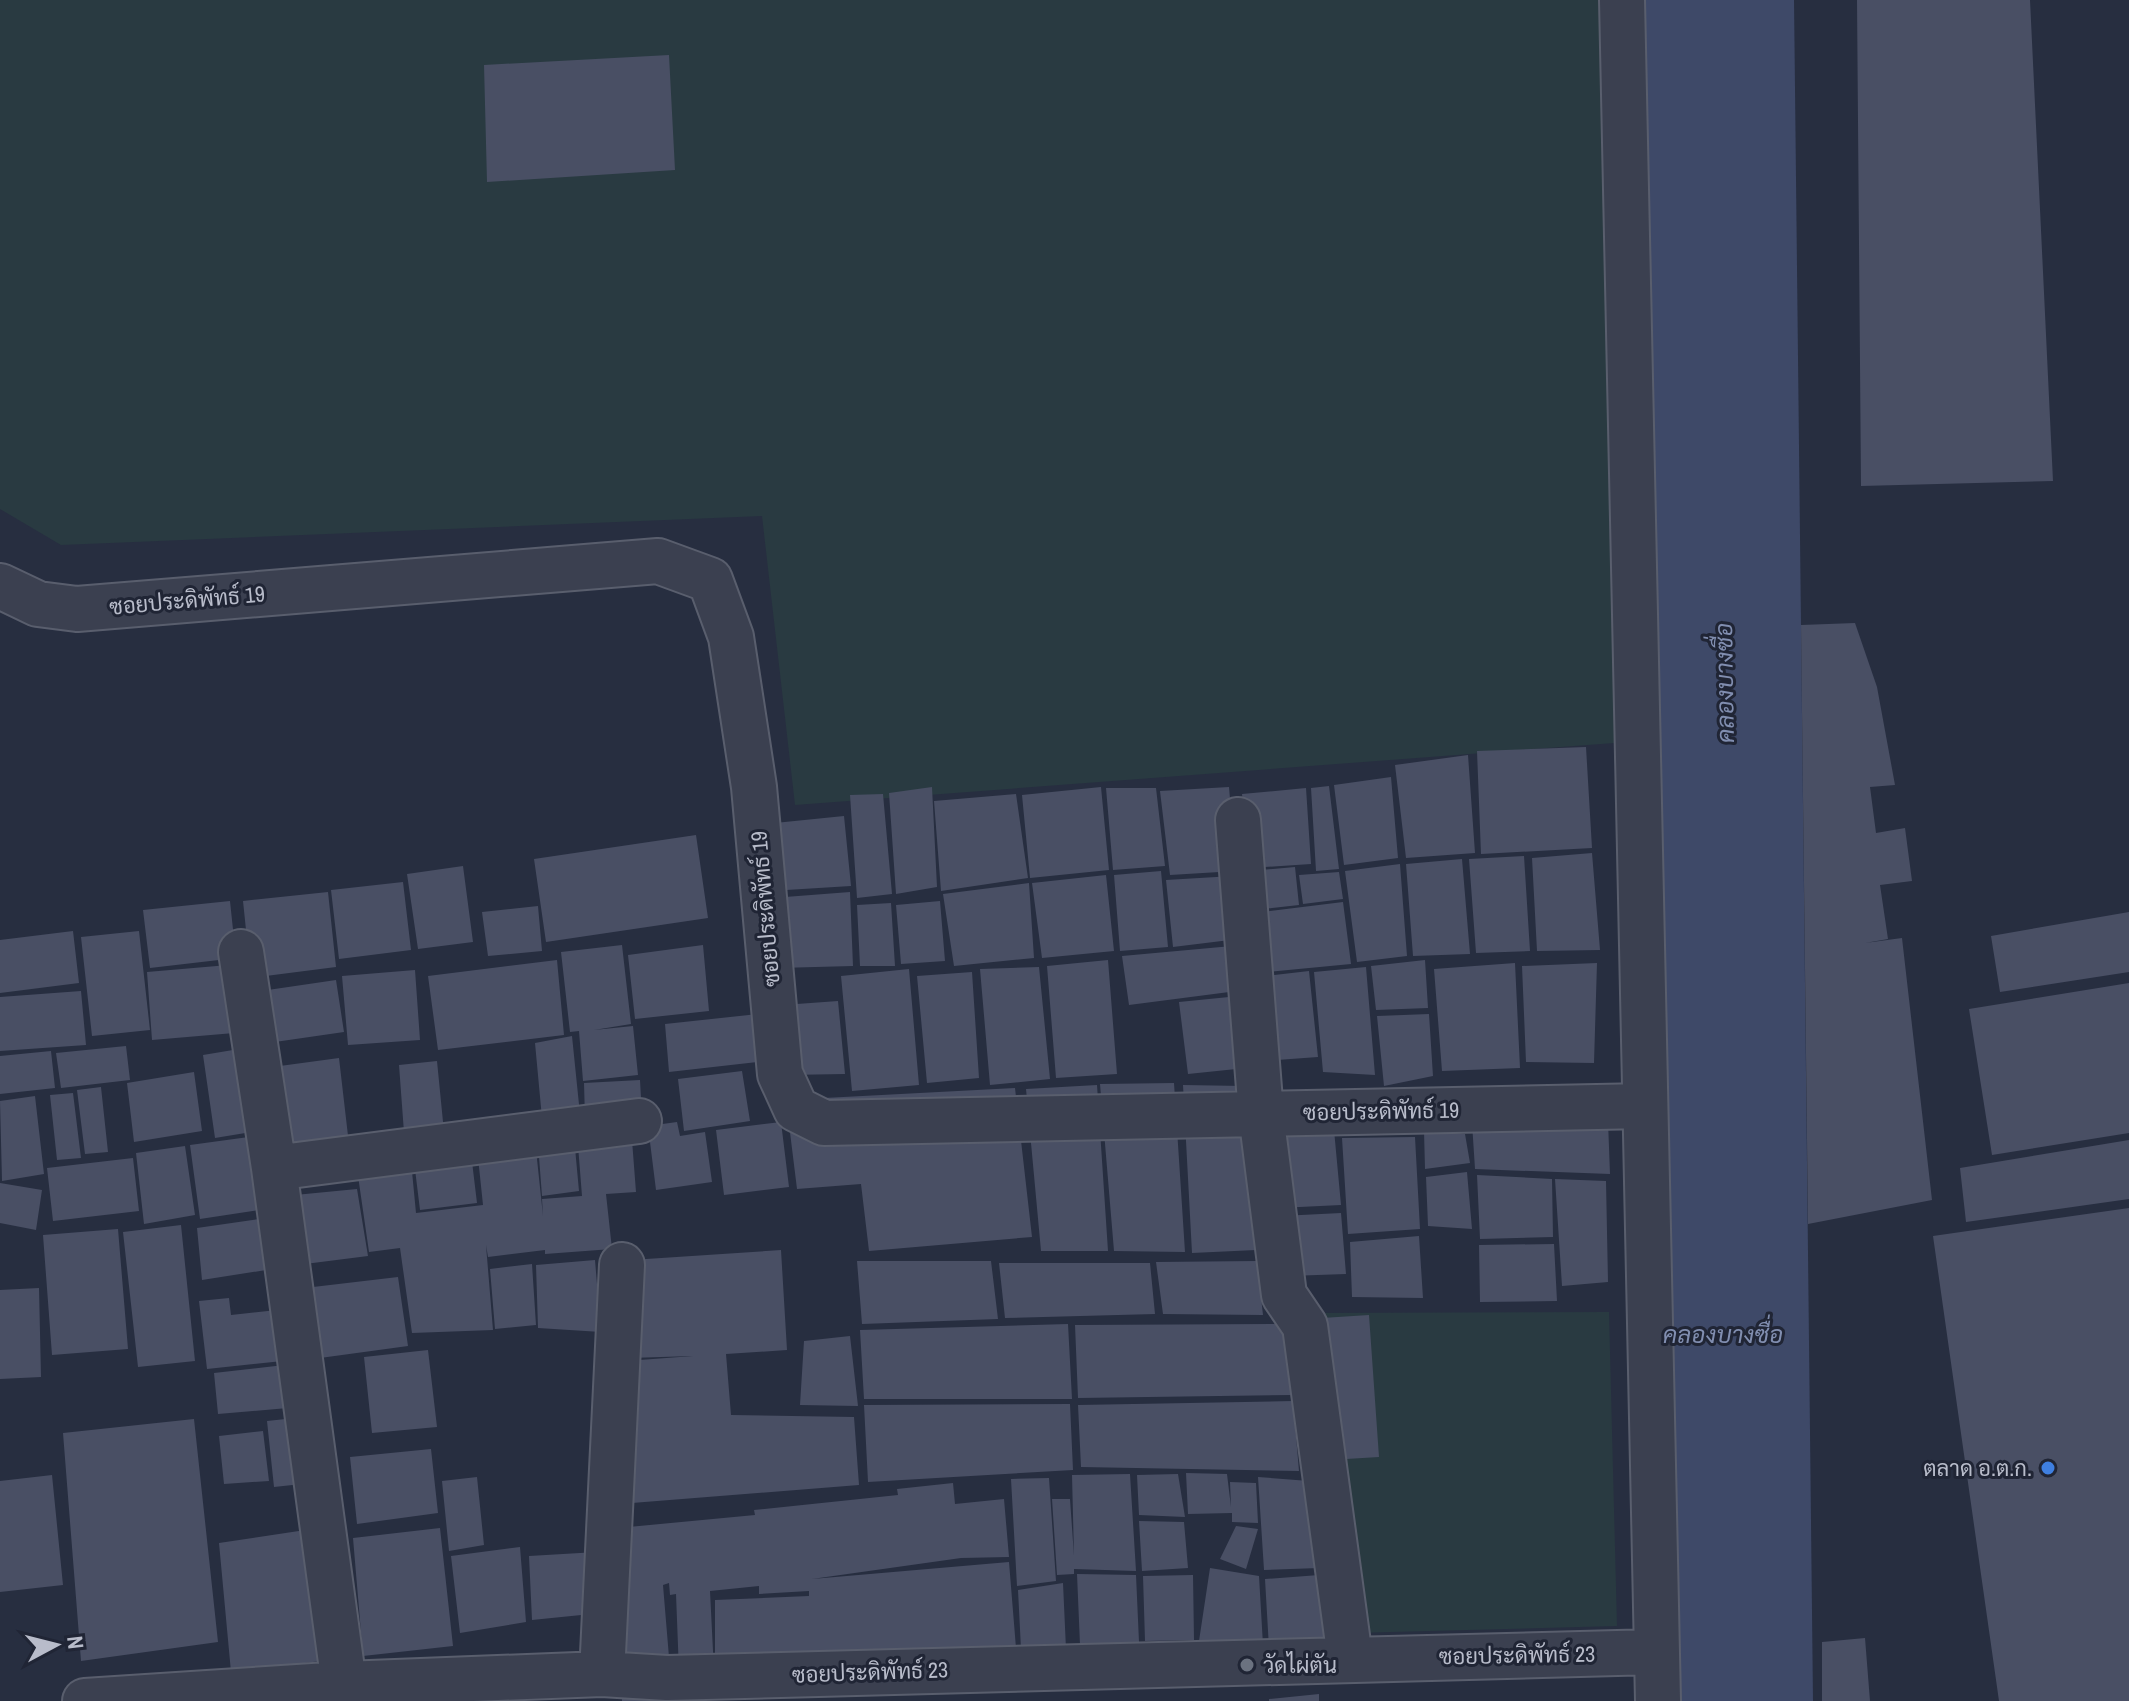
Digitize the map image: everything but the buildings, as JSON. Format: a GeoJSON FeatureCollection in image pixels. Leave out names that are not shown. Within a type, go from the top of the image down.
{"type":"FeatureCollection","features":[{"type":"Feature","properties":{"kind":"street"},"geometry":{"type":"LineString","coordinates":[[1622,0],[1658,1701]]}},
{"type":"Feature","properties":{"kind":"street","name":"ซอยประดิพัทธ์ 19"},"geometry":{"type":"LineString","coordinates":[[0,586],[38,604],[77,609],[658,561],[710,580],[731,637],[754,787],[780,1074],[796,1109],[824,1123],[1645,1106]]}},
{"type":"Feature","properties":{"kind":"street"},"geometry":{"type":"LineString","coordinates":[[1238,820],[1261,1114],[1284,1295],[1305,1326],[1350,1658]]}},
{"type":"Feature","properties":{"kind":"street"},"geometry":{"type":"LineString","coordinates":[[241,952],[274,1168],[344,1684]]}},
{"type":"Feature","properties":{"kind":"street"},"geometry":{"type":"LineString","coordinates":[[274,1168],[639,1121]]}},
{"type":"Feature","properties":{"kind":"street"},"geometry":{"type":"LineString","coordinates":[[602,1674],[622,1265]]}},
{"type":"Feature","properties":{"kind":"street","name":"ซอยประดิพัทธ์ 23"},"geometry":{"type":"LineString","coordinates":[[85,1701],[344,1684],[602,1674],[667,1678],[1655,1652]]}},
{"type":"Feature","properties":{"kind":"shaded area"},"geometry":{"type":"Polygon","coordinates":[[[0,0],[1613,0],[1641,741],[795,805],[762,516],[61,545],[0,509],[0,0]]]}},
{"type":"Feature","properties":{"kind":"shaded area"},"geometry":{"type":"Polygon","coordinates":[[[1609,1312],[1617,1626],[1353,1633],[1311,1313],[1609,1312]]]}},
{"type":"Feature","properties":{"kind":"water","name":"คลองบางซื่อ"},"geometry":{"type":"Polygon","coordinates":[[[1623,0],[1794,0],[1813,1701],[1656,1701],[1623,0]]]}},
{"type":"Feature","properties":{"kind":"place","name":"ตลาด อ.ต.ก."},"geometry":{"type":"Point","coordinates":[2048,1468]}},
{"type":"Feature","properties":{"kind":"place","name":"วัดไผ่ตัน"},"geometry":{"type":"Point","coordinates":[1247,1665]}}]}
